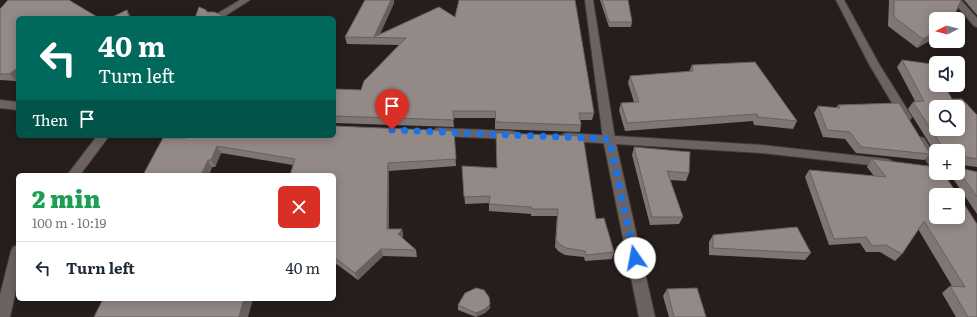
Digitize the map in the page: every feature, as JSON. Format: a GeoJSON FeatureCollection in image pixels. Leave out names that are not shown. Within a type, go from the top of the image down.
{"type":"FeatureCollection","features":[{"type":"Feature","properties":{"kind":"street"},"geometry":{"type":"LineString","coordinates":[[218,16],[246,0]]}},
{"type":"Feature","properties":{"kind":"street"},"geometry":{"type":"LineString","coordinates":[[589,0],[609,139],[647,317]]}},
{"type":"Feature","properties":{"kind":"street"},"geometry":{"type":"LineString","coordinates":[[840,0],[874,64],[929,156]]}},
{"type":"Feature","properties":{"kind":"street"},"geometry":{"type":"LineString","coordinates":[[956,0],[977,24]]}},
{"type":"Feature","properties":{"kind":"street"},"geometry":{"type":"LineString","coordinates":[[0,104],[16,106]]}},
{"type":"Feature","properties":{"kind":"street"},"geometry":{"type":"LineString","coordinates":[[426,132],[526,135]]}},
{"type":"Feature","properties":{"kind":"street"},"geometry":{"type":"LineString","coordinates":[[556,137],[762,149],[897,164]]}},
{"type":"Feature","properties":{"kind":"street"},"geometry":{"type":"LineString","coordinates":[[75,173],[101,138]]}},
{"type":"Feature","properties":{"kind":"street"},"geometry":{"type":"LineString","coordinates":[[920,166],[929,167]]}},
{"type":"Feature","properties":{"kind":"street"},"geometry":{"type":"LineString","coordinates":[[2,317],[16,260]]}},
{"type":"Feature","properties":{"kind":"building"},"geometry":{"type":"Polygon","coordinates":[[[8,0],[69,0],[96,16],[16,16],[16,69],[10,74],[0,74],[0,9],[8,0]]]}},
{"type":"Feature","properties":{"kind":"building"},"geometry":{"type":"Polygon","coordinates":[[[365,0],[391,0],[374,37],[439,7],[455,17],[459,0],[575,0],[594,113],[579,113],[581,125],[496,122],[495,111],[453,111],[454,120],[336,116],[336,89],[361,90],[364,81],[406,38],[345,37],[365,0]]]}},
{"type":"Feature","properties":{"kind":"building"},"geometry":{"type":"Polygon","coordinates":[[[602,0],[628,0],[632,22],[609,22],[602,0]]]}},
{"type":"Feature","properties":{"kind":"building"},"geometry":{"type":"Polygon","coordinates":[[[894,0],[961,0],[956,12],[929,12],[929,35],[923,39],[894,17],[894,0]]]}},
{"type":"Feature","properties":{"kind":"building"},"geometry":{"type":"Polygon","coordinates":[[[199,7],[207,12],[214,12],[224,16],[196,16],[199,7]]]}},
{"type":"Feature","properties":{"kind":"building"},"geometry":{"type":"Polygon","coordinates":[[[127,10],[128,16],[114,16],[127,10]]]}},
{"type":"Feature","properties":{"kind":"building"},"geometry":{"type":"Polygon","coordinates":[[[902,60],[929,64],[929,92],[948,92],[952,99],[963,100],[929,100],[929,126],[913,102],[924,101],[902,60]]]}},
{"type":"Feature","properties":{"kind":"building"},"geometry":{"type":"Polygon","coordinates":[[[755,62],[797,121],[758,117],[757,114],[627,123],[621,103],[639,102],[630,76],[693,71],[692,65],[755,62]]]}},
{"type":"Feature","properties":{"kind":"building"},"geometry":{"type":"Polygon","coordinates":[[[965,102],[977,115],[977,159],[965,157],[965,144],[941,144],[935,136],[965,136],[965,102]]]}},
{"type":"Feature","properties":{"kind":"building"},"geometry":{"type":"Polygon","coordinates":[[[899,103],[929,154],[861,147],[850,132],[827,130],[818,106],[840,108],[838,105],[899,103]]]}},
{"type":"Feature","properties":{"kind":"building"},"geometry":{"type":"Polygon","coordinates":[[[336,126],[454,131],[456,159],[388,163],[387,229],[402,229],[398,234],[416,250],[381,249],[355,273],[336,259],[336,173],[291,173],[295,159],[217,146],[211,160],[208,160],[202,173],[144,173],[163,138],[336,138],[336,126]]]}},
{"type":"Feature","properties":{"kind":"building"},"geometry":{"type":"Polygon","coordinates":[[[496,133],[583,136],[596,219],[604,218],[614,252],[586,255],[585,251],[566,248],[559,244],[556,240],[558,209],[532,209],[531,207],[489,204],[490,196],[464,197],[462,166],[497,168],[496,133]]]}},
{"type":"Feature","properties":{"kind":"building"},"geometry":{"type":"Polygon","coordinates":[[[634,147],[690,152],[689,173],[667,171],[683,217],[652,217],[634,147]]]}},
{"type":"Feature","properties":{"kind":"building"},"geometry":{"type":"Polygon","coordinates":[[[872,159],[929,166],[929,180],[948,180],[953,188],[929,188],[929,224],[965,224],[965,206],[977,224],[977,317],[968,317],[950,286],[965,287],[924,221],[902,254],[886,245],[872,246],[866,237],[834,239],[809,170],[886,177],[872,159]]]}},
{"type":"Feature","properties":{"kind":"building"},"geometry":{"type":"Polygon","coordinates":[[[965,169],[977,172],[977,197],[965,180],[965,169]]]}},
{"type":"Feature","properties":{"kind":"building"},"geometry":{"type":"Polygon","coordinates":[[[797,227],[811,253],[713,248],[713,235],[797,227]]]}},
{"type":"Feature","properties":{"kind":"building"},"geometry":{"type":"Polygon","coordinates":[[[476,288],[484,290],[489,297],[490,304],[485,309],[476,313],[458,305],[465,293],[476,288]]]}},
{"type":"Feature","properties":{"kind":"building"},"geometry":{"type":"Polygon","coordinates":[[[697,288],[706,317],[674,317],[667,289],[697,288]]]}},
{"type":"Feature","properties":{"kind":"building"},"geometry":{"type":"Polygon","coordinates":[[[102,301],[243,301],[239,317],[94,317],[102,301]]]}},
{"type":"Feature","properties":{"kind":"route"},"geometry":{"type":"LineString","coordinates":[[392,130],[609,139],[635,258]]}}]}
